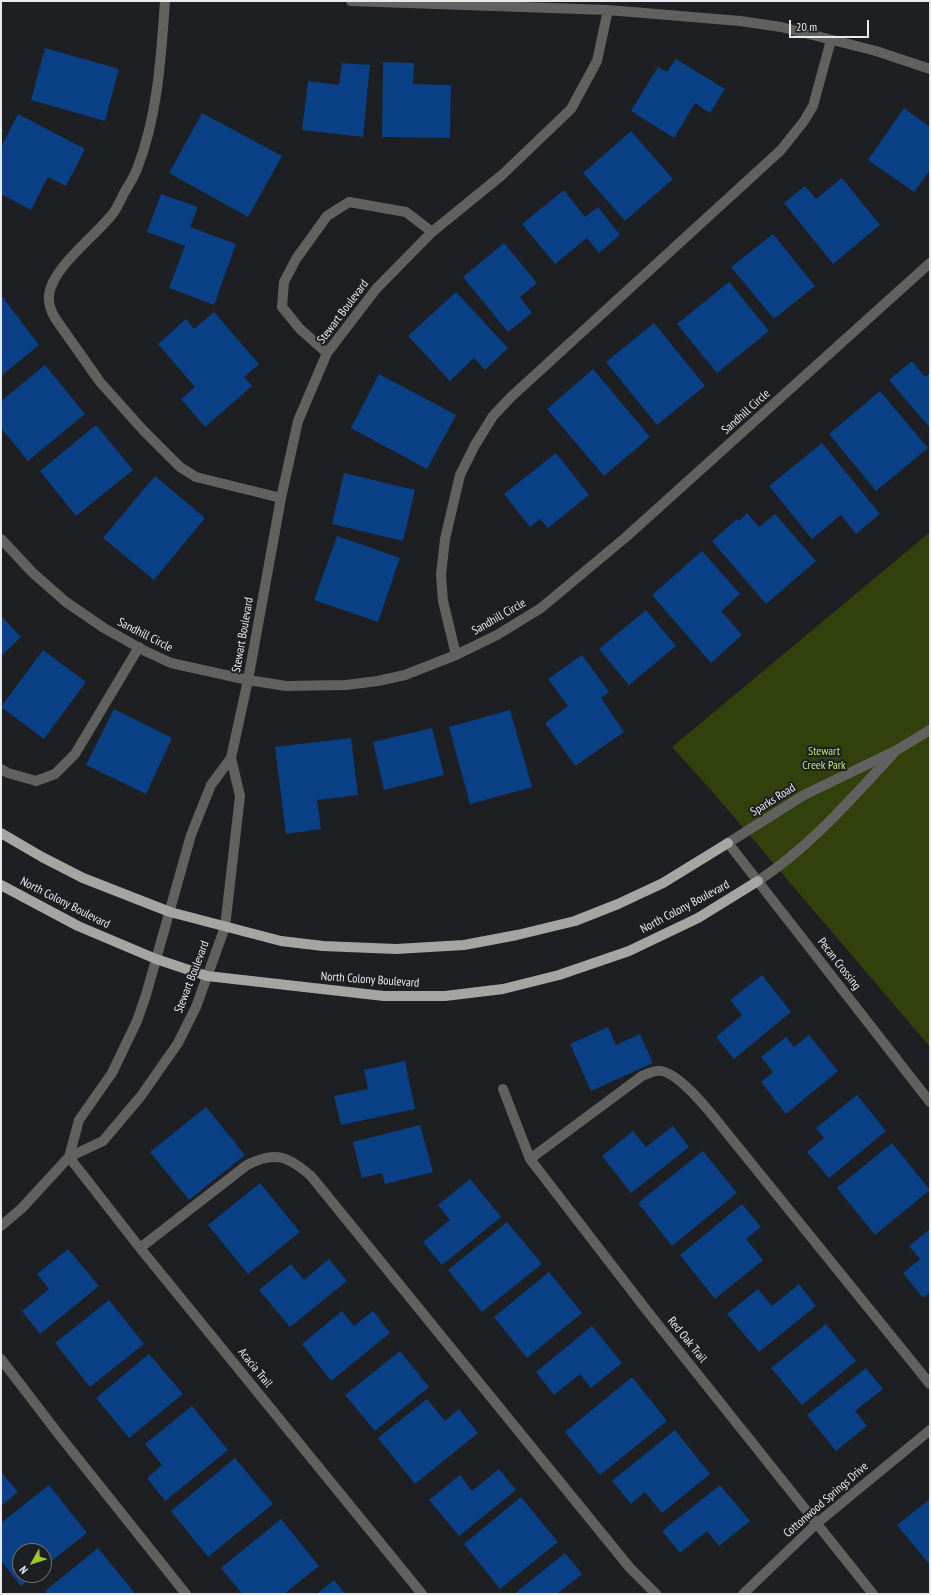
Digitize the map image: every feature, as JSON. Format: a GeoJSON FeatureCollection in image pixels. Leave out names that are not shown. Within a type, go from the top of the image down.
{"type":"FeatureCollection","features":[{"type":"Feature","properties":{"kind":"main road"},"geometry":{"type":"LineString","coordinates":[[1,833],[42,857],[83,878],[170,912],[281,941],[323,946],[396,949],[464,944],[517,935],[575,920],[618,904],[663,883],[728,843]]}},
{"type":"Feature","properties":{"kind":"main road","name":"North Colony Boulevard"},"geometry":{"type":"LineString","coordinates":[[1,885],[78,926],[156,959],[207,976],[384,996],[445,996],[503,989],[559,975],[629,951],[698,918],[758,881]]}},
{"type":"Feature","properties":{"kind":"street"},"geometry":{"type":"LineString","coordinates":[[165,1],[156,94],[147,138],[137,170],[114,212],[56,277],[49,294],[50,308],[55,318],[100,382],[143,430],[180,467],[196,477],[281,498]]}},
{"type":"Feature","properties":{"kind":"street"},"geometry":{"type":"LineString","coordinates":[[351,1],[608,10],[747,22],[781,27],[876,51],[930,69]]}},
{"type":"Feature","properties":{"kind":"street","name":"Stewart Boulevard"},"geometry":{"type":"LineString","coordinates":[[69,1157],[79,1120],[112,1074],[137,1021],[170,912],[191,835],[211,785],[231,758],[248,680],[281,498],[298,421],[327,353],[376,289],[432,232],[502,174],[571,109],[597,61],[608,10]]}},
{"type":"Feature","properties":{"kind":"street"},"geometry":{"type":"LineString","coordinates":[[456,655],[442,601],[441,575],[445,539],[460,475],[475,445],[493,416],[511,397],[781,150],[804,121],[813,106],[831,40]]}},
{"type":"Feature","properties":{"kind":"street"},"geometry":{"type":"LineString","coordinates":[[327,353],[300,329],[282,306],[284,282],[296,258],[328,216],[348,202],[406,212],[432,232]]}},
{"type":"Feature","properties":{"kind":"street","name":"Sandhill Circle"},"geometry":{"type":"LineString","coordinates":[[1,540],[33,573],[66,602],[104,628],[145,651],[171,663],[248,680],[286,686],[346,685],[378,681],[405,675],[456,655],[497,635],[541,608],[632,532],[930,263]]}},
{"type":"Feature","properties":{"kind":"street"},"geometry":{"type":"LineString","coordinates":[[1,769],[8,773],[36,781],[55,774],[75,754],[139,647]]}},
{"type":"Feature","properties":{"kind":"street","name":"Sparks Road"},"geometry":{"type":"LineString","coordinates":[[728,843],[804,795],[897,750],[930,730]]}},
{"type":"Feature","properties":{"kind":"street","name":"Sparks Road"},"geometry":{"type":"LineString","coordinates":[[758,881],[780,867],[827,824],[897,750]]}},
{"type":"Feature","properties":{"kind":"street","name":"Stewart Boulevard"},"geometry":{"type":"LineString","coordinates":[[1,1226],[22,1208],[69,1157],[103,1141],[141,1096],[178,1043],[196,1007],[226,927],[240,796],[231,758]]}},
{"type":"Feature","properties":{"kind":"street","name":"Pecan Crossing"},"geometry":{"type":"LineString","coordinates":[[728,843],[930,1102]]}},
{"type":"Feature","properties":{"kind":"street"},"geometry":{"type":"LineString","coordinates":[[530,1159],[642,1076],[658,1070],[671,1074],[694,1094],[726,1132],[930,1384]]}},
{"type":"Feature","properties":{"kind":"street","name":"Red Oak Trail"},"geometry":{"type":"LineString","coordinates":[[503,1089],[530,1159],[648,1312],[873,1594]]}},
{"type":"Feature","properties":{"kind":"street"},"geometry":{"type":"LineString","coordinates":[[140,1248],[247,1165],[259,1159],[273,1156],[284,1158],[296,1164],[316,1182],[630,1568],[656,1594]]}},
{"type":"Feature","properties":{"kind":"street","name":"Acacia Trail"},"geometry":{"type":"LineString","coordinates":[[69,1157],[140,1248],[422,1594]]}},
{"type":"Feature","properties":{"kind":"street"},"geometry":{"type":"LineString","coordinates":[[1,1359],[186,1594]]}},
{"type":"Feature","properties":{"kind":"street","name":"Cottonwood Springs Drive"},"geometry":{"type":"LineString","coordinates":[[743,1594],[816,1524],[930,1430]]}},
{"type":"Feature","properties":{"kind":"green space","name":"Stewart Creek Park"},"geometry":{"type":"Polygon","coordinates":[[[930,532],[930,1047],[711,790],[672,747],[930,532]]]}},
{"type":"Feature","properties":{"kind":"building"},"geometry":{"type":"Polygon","coordinates":[[[45,48],[119,69],[105,121],[31,100],[45,48]]]}},
{"type":"Feature","properties":{"kind":"building"},"geometry":{"type":"Polygon","coordinates":[[[676,59],[725,89],[710,113],[695,103],[674,138],[631,111],[658,67],[667,72],[676,59]]]}},
{"type":"Feature","properties":{"kind":"building"},"geometry":{"type":"Polygon","coordinates":[[[383,62],[414,63],[413,84],[451,85],[450,138],[382,137],[383,62]]]}},
{"type":"Feature","properties":{"kind":"building"},"geometry":{"type":"Polygon","coordinates":[[[342,63],[370,65],[363,137],[302,130],[308,81],[339,85],[342,63]]]}},
{"type":"Feature","properties":{"kind":"building"},"geometry":{"type":"Polygon","coordinates":[[[904,108],[930,127],[930,170],[914,192],[868,160],[904,108]]]}},
{"type":"Feature","properties":{"kind":"building"},"geometry":{"type":"Polygon","coordinates":[[[202,113],[282,156],[248,217],[169,173],[202,113]]]}},
{"type":"Feature","properties":{"kind":"building"},"geometry":{"type":"Polygon","coordinates":[[[18,114],[85,149],[66,186],[48,177],[31,210],[1,194],[1,147],[18,114]]]}},
{"type":"Feature","properties":{"kind":"building"},"geometry":{"type":"Polygon","coordinates":[[[631,131],[673,179],[625,221],[583,173],[631,131]]]}},
{"type":"Feature","properties":{"kind":"building"},"geometry":{"type":"Polygon","coordinates":[[[842,178],[880,225],[833,264],[784,203],[805,186],[816,199],[842,178]]]}},
{"type":"Feature","properties":{"kind":"building"},"geometry":{"type":"Polygon","coordinates":[[[564,190],[585,217],[598,207],[620,235],[599,253],[587,238],[555,264],[522,224],[564,190]]]}},
{"type":"Feature","properties":{"kind":"building"},"geometry":{"type":"Polygon","coordinates":[[[161,194],[198,207],[190,227],[236,244],[214,305],[169,288],[185,246],[147,232],[161,194]]]}},
{"type":"Feature","properties":{"kind":"building"},"geometry":{"type":"Polygon","coordinates":[[[773,234],[815,286],[774,319],[731,267],[773,234]]]}},
{"type":"Feature","properties":{"kind":"building"},"geometry":{"type":"Polygon","coordinates":[[[504,243],[537,283],[520,297],[532,313],[508,332],[463,277],[504,243]]]}},
{"type":"Feature","properties":{"kind":"building"},"geometry":{"type":"Polygon","coordinates":[[[729,282],[769,331],[717,373],[677,324],[729,282]]]}},
{"type":"Feature","properties":{"kind":"building"},"geometry":{"type":"Polygon","coordinates":[[[456,292],[508,348],[485,370],[474,358],[450,381],[408,336],[456,292]]]}},
{"type":"Feature","properties":{"kind":"building"},"geometry":{"type":"Polygon","coordinates":[[[1,295],[39,345],[1,376],[1,295]]]}},
{"type":"Feature","properties":{"kind":"building"},"geometry":{"type":"Polygon","coordinates":[[[214,312],[259,364],[244,377],[252,386],[205,427],[181,399],[195,387],[158,344],[186,319],[194,329],[214,312]]]}},
{"type":"Feature","properties":{"kind":"building"},"geometry":{"type":"Polygon","coordinates":[[[654,323],[705,386],[657,425],[606,362],[654,323]]]}},
{"type":"Feature","properties":{"kind":"building"},"geometry":{"type":"Polygon","coordinates":[[[912,361],[925,377],[930,373],[930,428],[889,380],[912,361]]]}},
{"type":"Feature","properties":{"kind":"building"},"geometry":{"type":"Polygon","coordinates":[[[45,365],[85,414],[28,461],[1,428],[1,401],[45,365]]]}},
{"type":"Feature","properties":{"kind":"building"},"geometry":{"type":"Polygon","coordinates":[[[593,369],[650,437],[604,476],[547,409],[593,369]]]}},
{"type":"Feature","properties":{"kind":"building"},"geometry":{"type":"Polygon","coordinates":[[[379,374],[456,415],[427,469],[351,428],[379,374]]]}},
{"type":"Feature","properties":{"kind":"building"},"geometry":{"type":"Polygon","coordinates":[[[880,391],[928,448],[876,491],[829,434],[880,391]]]}},
{"type":"Feature","properties":{"kind":"building"},"geometry":{"type":"Polygon","coordinates":[[[96,425],[133,470],[76,516],[40,471],[96,425]]]}},
{"type":"Feature","properties":{"kind":"building"},"geometry":{"type":"Polygon","coordinates":[[[822,443],[880,514],[856,534],[841,515],[812,539],[769,486],[822,443]]]}},
{"type":"Feature","properties":{"kind":"building"},"geometry":{"type":"Polygon","coordinates":[[[556,453],[589,495],[548,528],[540,519],[530,527],[504,494],[556,453]]]}},
{"type":"Feature","properties":{"kind":"building"},"geometry":{"type":"Polygon","coordinates":[[[344,473],[415,490],[403,541],[332,524],[344,473]]]}},
{"type":"Feature","properties":{"kind":"building"},"geometry":{"type":"Polygon","coordinates":[[[155,476],[205,518],[154,580],[103,538],[155,476]]]}},
{"type":"Feature","properties":{"kind":"building"},"geometry":{"type":"Polygon","coordinates":[[[747,513],[759,527],[775,514],[816,561],[766,604],[712,541],[737,519],[739,521],[747,513]]]}},
{"type":"Feature","properties":{"kind":"building"},"geometry":{"type":"Polygon","coordinates":[[[337,536],[400,558],[378,622],[314,600],[337,536]]]}},
{"type":"Feature","properties":{"kind":"building"},"geometry":{"type":"Polygon","coordinates":[[[702,551],[740,594],[721,611],[742,635],[711,663],[652,595],[702,551]]]}},
{"type":"Feature","properties":{"kind":"building"},"geometry":{"type":"Polygon","coordinates":[[[646,610],[676,646],[629,685],[599,649],[646,610]]]}},
{"type":"Feature","properties":{"kind":"building"},"geometry":{"type":"Polygon","coordinates":[[[1,616],[21,637],[1,656],[1,616]]]}},
{"type":"Feature","properties":{"kind":"building"},"geometry":{"type":"Polygon","coordinates":[[[43,650],[86,682],[44,739],[1,707],[43,650]]]}},
{"type":"Feature","properties":{"kind":"building"},"geometry":{"type":"Polygon","coordinates":[[[582,655],[609,692],[601,698],[624,732],[575,766],[545,723],[568,706],[548,679],[582,655]]]}},
{"type":"Feature","properties":{"kind":"building"},"geometry":{"type":"Polygon","coordinates":[[[114,709],[172,738],[146,794],[86,765],[114,709]]]}},
{"type":"Feature","properties":{"kind":"building"},"geometry":{"type":"Polygon","coordinates":[[[510,710],[532,787],[470,804],[449,727],[510,710]]]}},
{"type":"Feature","properties":{"kind":"building"},"geometry":{"type":"Polygon","coordinates":[[[432,728],[444,775],[384,790],[373,742],[432,728]]]}},
{"type":"Feature","properties":{"kind":"building"},"geometry":{"type":"Polygon","coordinates":[[[351,738],[358,795],[317,800],[321,829],[286,834],[275,747],[351,738]]]}},
{"type":"Feature","properties":{"kind":"building"},"geometry":{"type":"Polygon","coordinates":[[[762,975],[791,1012],[734,1059],[716,1037],[742,1015],[730,1000],[762,975]]]}},
{"type":"Feature","properties":{"kind":"building"},"geometry":{"type":"Polygon","coordinates":[[[608,1027],[616,1045],[640,1034],[653,1063],[591,1091],[570,1044],[608,1027]]]}},
{"type":"Feature","properties":{"kind":"building"},"geometry":{"type":"Polygon","coordinates":[[[809,1035],[838,1071],[786,1114],[761,1082],[773,1072],[761,1057],[786,1037],[794,1047],[809,1035]]]}},
{"type":"Feature","properties":{"kind":"building"},"geometry":{"type":"Polygon","coordinates":[[[405,1061],[415,1109],[341,1125],[334,1096],[368,1089],[364,1070],[405,1061]]]}},
{"type":"Feature","properties":{"kind":"building"},"geometry":{"type":"Polygon","coordinates":[[[857,1095],[886,1131],[829,1178],[807,1152],[824,1138],[816,1128],[857,1095]]]}},
{"type":"Feature","properties":{"kind":"building"},"geometry":{"type":"Polygon","coordinates":[[[206,1107],[245,1155],[189,1200],[150,1152],[206,1107]]]}},
{"type":"Feature","properties":{"kind":"building"},"geometry":{"type":"Polygon","coordinates":[[[420,1125],[433,1172],[385,1184],[382,1173],[362,1178],[353,1142],[420,1125]]]}},
{"type":"Feature","properties":{"kind":"building"},"geometry":{"type":"Polygon","coordinates":[[[673,1126],[689,1147],[631,1193],[602,1156],[633,1131],[646,1147],[673,1126]]]}},
{"type":"Feature","properties":{"kind":"building"},"geometry":{"type":"Polygon","coordinates":[[[892,1143],[930,1190],[875,1235],[837,1188],[892,1143]]]}},
{"type":"Feature","properties":{"kind":"building"},"geometry":{"type":"Polygon","coordinates":[[[703,1151],[737,1193],[672,1246],[638,1203],[703,1151]]]}},
{"type":"Feature","properties":{"kind":"building"},"geometry":{"type":"Polygon","coordinates":[[[470,1179],[501,1217],[442,1265],[423,1242],[450,1220],[438,1205],[470,1179]]]}},
{"type":"Feature","properties":{"kind":"building"},"geometry":{"type":"Polygon","coordinates":[[[260,1183],[300,1232],[248,1274],[208,1225],[260,1183]]]}},
{"type":"Feature","properties":{"kind":"building"},"geometry":{"type":"Polygon","coordinates":[[[742,1204],[761,1227],[746,1239],[763,1260],[715,1299],[680,1255],[742,1204]]]}},
{"type":"Feature","properties":{"kind":"building"},"geometry":{"type":"Polygon","coordinates":[[[507,1222],[542,1264],[482,1312],[448,1270],[507,1222]]]}},
{"type":"Feature","properties":{"kind":"building"},"geometry":{"type":"Polygon","coordinates":[[[930,1229],[930,1292],[923,1298],[903,1273],[920,1259],[909,1246],[930,1229]]]}},
{"type":"Feature","properties":{"kind":"building"},"geometry":{"type":"Polygon","coordinates":[[[68,1249],[99,1286],[40,1334],[22,1311],[49,1289],[37,1274],[68,1249]]]}},
{"type":"Feature","properties":{"kind":"building"},"geometry":{"type":"Polygon","coordinates":[[[329,1259],[347,1281],[290,1327],[259,1290],[291,1264],[304,1280],[329,1259]]]}},
{"type":"Feature","properties":{"kind":"building"},"geometry":{"type":"Polygon","coordinates":[[[549,1272],[582,1313],[527,1358],[494,1317],[549,1272]]]}},
{"type":"Feature","properties":{"kind":"building"},"geometry":{"type":"Polygon","coordinates":[[[799,1284],[816,1306],[759,1352],[727,1314],[758,1289],[772,1306],[799,1284]]]}},
{"type":"Feature","properties":{"kind":"building"},"geometry":{"type":"Polygon","coordinates":[[[109,1300],[144,1344],[90,1387],[55,1343],[109,1300]]]}},
{"type":"Feature","properties":{"kind":"building"},"geometry":{"type":"Polygon","coordinates":[[[342,1311],[354,1326],[373,1311],[390,1333],[331,1381],[302,1344],[342,1311]]]}},
{"type":"Feature","properties":{"kind":"building"},"geometry":{"type":"Polygon","coordinates":[[[826,1324],[856,1361],[802,1405],[771,1368],[826,1324]]]}},
{"type":"Feature","properties":{"kind":"building"},"geometry":{"type":"Polygon","coordinates":[[[592,1326],[622,1363],[591,1388],[580,1374],[554,1395],[536,1372],[592,1326]]]}},
{"type":"Feature","properties":{"kind":"building"},"geometry":{"type":"Polygon","coordinates":[[[400,1351],[429,1387],[375,1431],[345,1395],[400,1351]]]}},
{"type":"Feature","properties":{"kind":"building"},"geometry":{"type":"Polygon","coordinates":[[[149,1354],[183,1394],[129,1438],[96,1398],[149,1354]]]}},
{"type":"Feature","properties":{"kind":"building"},"geometry":{"type":"Polygon","coordinates":[[[866,1368],[883,1389],[855,1411],[867,1426],[836,1451],[807,1415],[866,1368]]]}},
{"type":"Feature","properties":{"kind":"building"},"geometry":{"type":"Polygon","coordinates":[[[632,1377],[667,1421],[600,1475],[565,1432],[632,1377]]]}},
{"type":"Feature","properties":{"kind":"building"},"geometry":{"type":"Polygon","coordinates":[[[427,1399],[445,1421],[459,1409],[478,1433],[415,1484],[378,1438],[427,1399]]]}},
{"type":"Feature","properties":{"kind":"building"},"geometry":{"type":"Polygon","coordinates":[[[192,1406],[228,1450],[165,1501],[147,1478],[162,1465],[145,1444],[192,1406]]]}},
{"type":"Feature","properties":{"kind":"building"},"geometry":{"type":"Polygon","coordinates":[[[675,1430],[710,1474],[662,1513],[645,1492],[631,1504],[612,1481],[675,1430]]]}},
{"type":"Feature","properties":{"kind":"building"},"geometry":{"type":"Polygon","coordinates":[[[235,1458],[273,1504],[208,1557],[171,1511],[235,1458]]]}},
{"type":"Feature","properties":{"kind":"building"},"geometry":{"type":"Polygon","coordinates":[[[499,1469],[516,1490],[459,1536],[429,1500],[460,1475],[472,1491],[499,1469]]]}},
{"type":"Feature","properties":{"kind":"building"},"geometry":{"type":"Polygon","coordinates":[[[1,1472],[18,1492],[1,1506],[1,1472]]]}},
{"type":"Feature","properties":{"kind":"building"},"geometry":{"type":"Polygon","coordinates":[[[49,1485],[87,1533],[52,1561],[52,1543],[12,1543],[12,1575],[1,1561],[1,1523],[49,1485]]]}},
{"type":"Feature","properties":{"kind":"building"},"geometry":{"type":"Polygon","coordinates":[[[720,1485],[750,1521],[719,1546],[707,1531],[680,1553],[662,1531],[720,1485]]]}},
{"type":"Feature","properties":{"kind":"building"},"geometry":{"type":"Polygon","coordinates":[[[521,1497],[558,1542],[500,1589],[464,1544],[521,1497]]]}},
{"type":"Feature","properties":{"kind":"building"},"geometry":{"type":"Polygon","coordinates":[[[930,1499],[930,1565],[897,1525],[930,1499]]]}},
{"type":"Feature","properties":{"kind":"building"},"geometry":{"type":"Polygon","coordinates":[[[281,1519],[319,1566],[284,1594],[242,1594],[221,1568],[281,1519]]]}},
{"type":"Feature","properties":{"kind":"building"},"geometry":{"type":"Polygon","coordinates":[[[98,1548],[134,1592],[132,1594],[47,1594],[45,1591],[98,1548]]]}},
{"type":"Feature","properties":{"kind":"building"},"geometry":{"type":"Polygon","coordinates":[[[565,1553],[582,1574],[557,1594],[514,1594],[565,1553]]]}},
{"type":"Feature","properties":{"kind":"building"},"geometry":{"type":"Polygon","coordinates":[[[334,1580],[345,1594],[317,1594],[334,1580]]]}}]}
